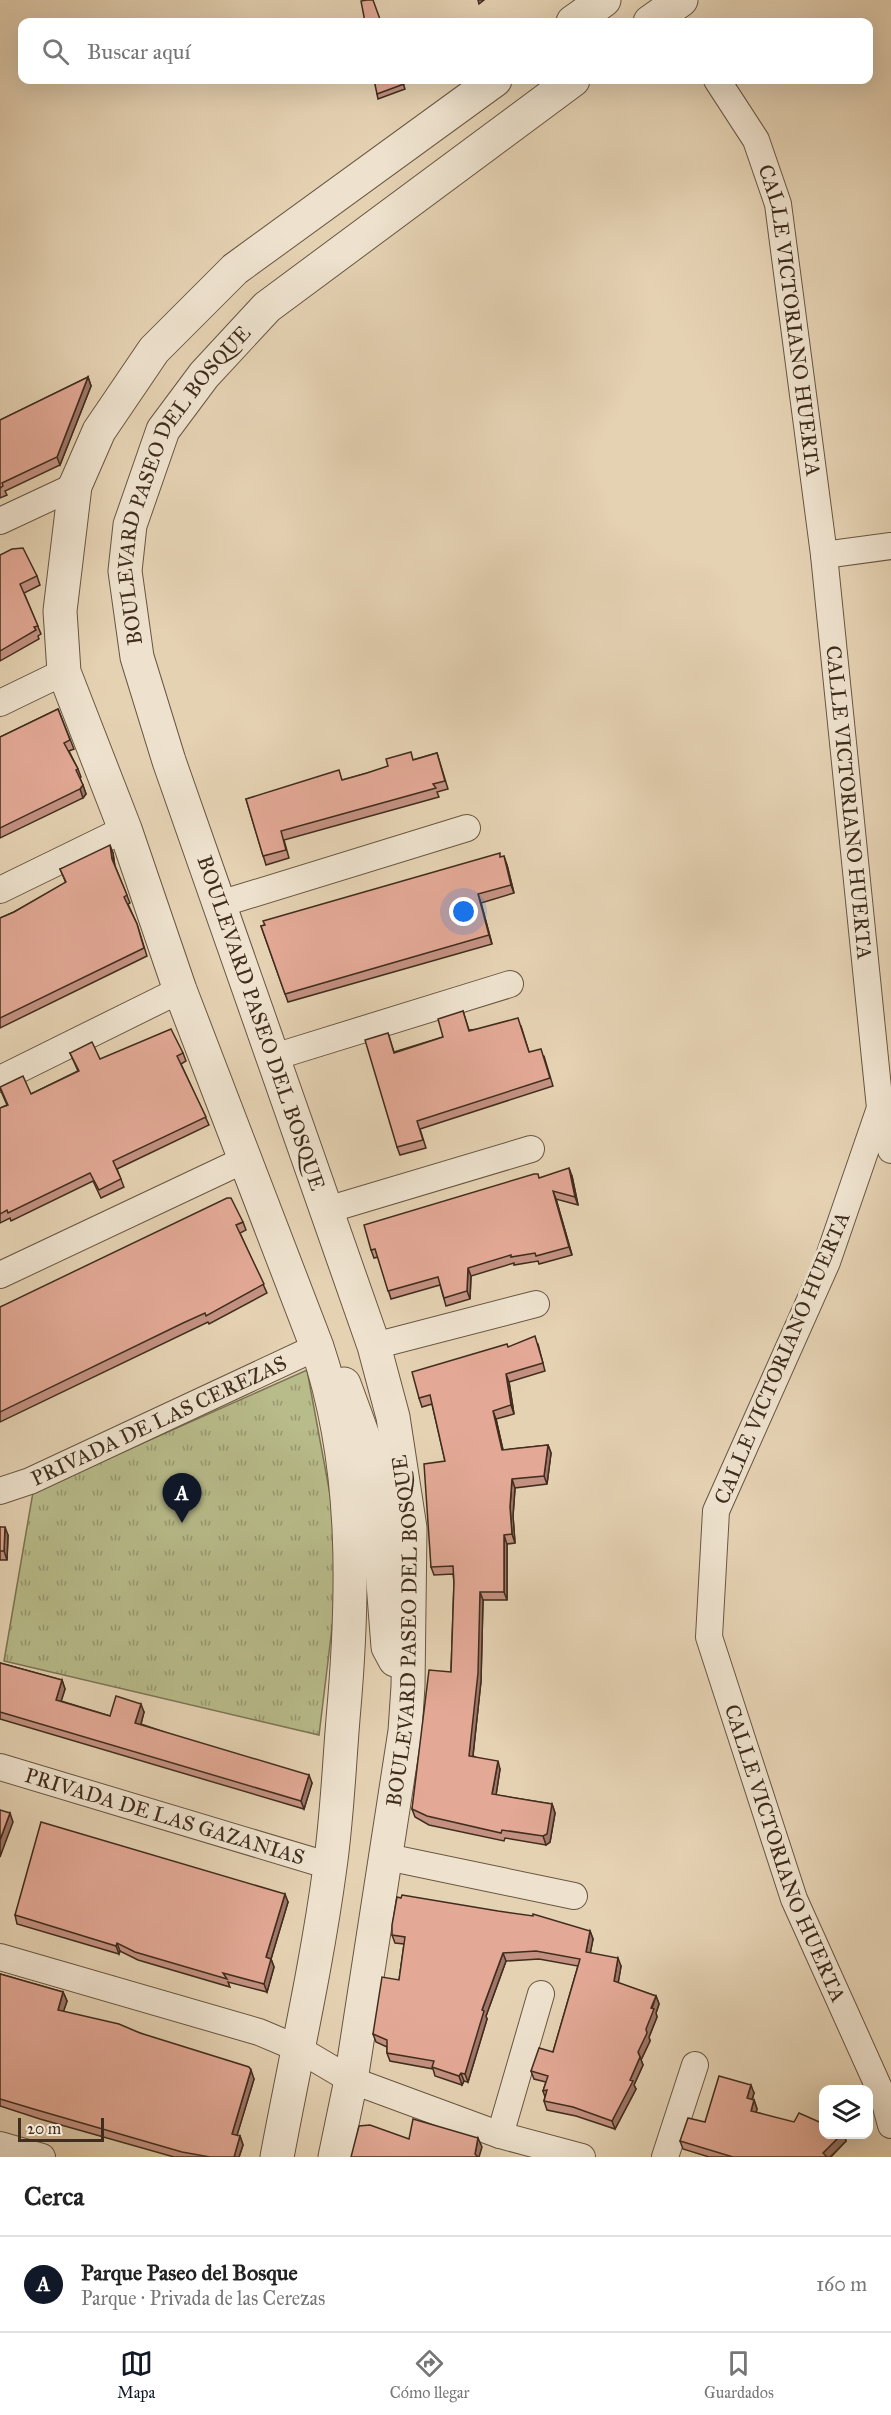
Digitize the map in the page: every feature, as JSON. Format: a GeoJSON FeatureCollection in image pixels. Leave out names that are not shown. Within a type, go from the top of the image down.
{"type":"FeatureCollection","features":[{"type":"Feature","properties":{"kind":"street"},"geometry":{"type":"LineString","coordinates":[[579,18],[604,0]]}},
{"type":"Feature","properties":{"kind":"street"},"geometry":{"type":"LineString","coordinates":[[277,2157],[330,1866],[348,1656],[350,1540],[340,1441],[321,1361],[180,990],[125,829],[64,672],[60,610],[75,486],[99,431],[154,350],[235,269],[489,84]]}},
{"type":"Feature","properties":{"kind":"street","name":"BOULEVARD PASEO DEL BOSQUE"},"geometry":{"type":"LineString","coordinates":[[335,2157],[351,2080],[405,1731],[408,1686],[410,1528],[393,1417],[374,1346],[169,761],[137,657],[125,571],[130,525],[163,430],[204,375],[267,307],[568,84]]}},
{"type":"Feature","properties":{"kind":"street","name":"CALLE VICTORIANO HUERTA"},"geometry":{"type":"LineString","coordinates":[[720,84],[756,140],[778,204],[824,555],[880,1108],[826,1263],[716,1511],[709,1637],[794,1899],[884,2099],[891,2125]]}},
{"type":"Feature","properties":{"kind":"street"},"geometry":{"type":"LineString","coordinates":[[0,521],[75,486]]}},
{"type":"Feature","properties":{"kind":"street"},"geometry":{"type":"LineString","coordinates":[[824,555],[891,546]]}},
{"type":"Feature","properties":{"kind":"street"},"geometry":{"type":"LineString","coordinates":[[0,703],[64,672]]}},
{"type":"Feature","properties":{"kind":"street"},"geometry":{"type":"LineString","coordinates":[[220,904],[467,828]]}},
{"type":"Feature","properties":{"kind":"street"},"geometry":{"type":"LineString","coordinates":[[0,890],[125,829]]}},
{"type":"Feature","properties":{"kind":"street"},"geometry":{"type":"LineString","coordinates":[[274,1057],[510,984]]}},
{"type":"Feature","properties":{"kind":"street"},"geometry":{"type":"LineString","coordinates":[[0,1079],[180,990]]}},
{"type":"Feature","properties":{"kind":"street"},"geometry":{"type":"LineString","coordinates":[[880,1108],[891,1150]]}},
{"type":"Feature","properties":{"kind":"street"},"geometry":{"type":"LineString","coordinates":[[327,1210],[531,1149]]}},
{"type":"Feature","properties":{"kind":"street"},"geometry":{"type":"LineString","coordinates":[[0,1275],[246,1159]]}},
{"type":"Feature","properties":{"kind":"street"},"geometry":{"type":"LineString","coordinates":[[374,1346],[536,1304]]}},
{"type":"Feature","properties":{"kind":"street"},"geometry":{"type":"LineString","coordinates":[[321,1361],[346,1385],[374,1466],[388,1647],[408,1686]]}},
{"type":"Feature","properties":{"kind":"street","name":"PRIVADA DE LAS CEREZAS"},"geometry":{"type":"LineString","coordinates":[[0,1491],[30,1481],[321,1361]]}},
{"type":"Feature","properties":{"kind":"street","name":"PRIVADA DE LAS GAZANIAS"},"geometry":{"type":"LineString","coordinates":[[0,1767],[330,1866]]}},
{"type":"Feature","properties":{"kind":"street"},"geometry":{"type":"LineString","coordinates":[[387,1857],[574,1896]]}},
{"type":"Feature","properties":{"kind":"street"},"geometry":{"type":"LineString","coordinates":[[0,1957],[259,2032],[297,2048],[351,2080],[500,2135],[582,2157]]}},
{"type":"Feature","properties":{"kind":"street"},"geometry":{"type":"LineString","coordinates":[[500,2135],[541,1994]]}},
{"type":"Feature","properties":{"kind":"street"},"geometry":{"type":"LineString","coordinates":[[665,2157],[695,2065]]}},
{"type":"Feature","properties":{"kind":"street"},"geometry":{"type":"LineString","coordinates":[[0,2145],[42,2157]]}},
{"type":"Feature","properties":{"kind":"green space"},"geometry":{"type":"Polygon","coordinates":[[[307,1370],[341,1554],[319,1735],[4,1661],[33,1492],[307,1370]]]}},
{"type":"Feature","properties":{"kind":"building"},"geometry":{"type":"Polygon","coordinates":[[[373,0],[380,18],[364,18],[361,1],[373,0]]]}},
{"type":"Feature","properties":{"kind":"building"},"geometry":{"type":"Polygon","coordinates":[[[375,84],[404,84],[377,94],[375,84]]]}},
{"type":"Feature","properties":{"kind":"building"},"geometry":{"type":"Polygon","coordinates":[[[88,377],[57,457],[2,483],[3,486],[0,488],[0,420],[88,377]]]}},
{"type":"Feature","properties":{"kind":"building"},"geometry":{"type":"Polygon","coordinates":[[[23,548],[37,576],[20,584],[38,626],[34,627],[36,630],[0,651],[0,555],[12,549],[23,548]]]}},
{"type":"Feature","properties":{"kind":"building"},"geometry":{"type":"Polygon","coordinates":[[[58,709],[70,740],[64,743],[78,769],[76,770],[83,785],[80,789],[0,828],[0,737],[58,709]]]}},
{"type":"Feature","properties":{"kind":"building"},"geometry":{"type":"Polygon","coordinates":[[[411,752],[413,760],[437,753],[445,781],[433,784],[436,788],[281,831],[286,850],[263,856],[246,799],[339,770],[342,780],[367,773],[388,766],[386,759],[411,752]]]}},
{"type":"Feature","properties":{"kind":"building"},"geometry":{"type":"Polygon","coordinates":[[[110,845],[112,859],[127,895],[124,897],[137,924],[144,948],[0,1018],[0,918],[66,882],[60,869],[110,845]]]}},
{"type":"Feature","properties":{"kind":"building"},"geometry":{"type":"Polygon","coordinates":[[[500,853],[500,857],[504,856],[511,885],[478,894],[489,935],[285,994],[261,926],[265,925],[263,921],[500,853]]]}},
{"type":"Feature","properties":{"kind":"building"},"geometry":{"type":"Polygon","coordinates":[[[463,1011],[469,1031],[518,1018],[529,1052],[541,1049],[550,1078],[417,1121],[423,1140],[397,1147],[365,1040],[388,1033],[394,1053],[443,1037],[438,1019],[463,1011]]]}},
{"type":"Feature","properties":{"kind":"building"},"geometry":{"type":"Polygon","coordinates":[[[171,1029],[183,1053],[177,1056],[206,1117],[113,1161],[121,1179],[99,1190],[90,1173],[8,1213],[7,1210],[0,1214],[0,1108],[8,1105],[0,1087],[23,1076],[31,1094],[79,1071],[70,1053],[92,1042],[100,1059],[171,1029]]]}},
{"type":"Feature","properties":{"kind":"building"},"geometry":{"type":"Polygon","coordinates":[[[569,1168],[575,1197],[553,1191],[569,1247],[536,1256],[535,1253],[511,1257],[511,1255],[468,1268],[467,1291],[444,1298],[438,1277],[388,1291],[375,1249],[371,1250],[364,1225],[534,1174],[538,1174],[539,1178],[569,1168]]]}},
{"type":"Feature","properties":{"kind":"building"},"geometry":{"type":"Polygon","coordinates":[[[231,1198],[243,1222],[236,1225],[264,1284],[206,1316],[205,1313],[183,1323],[0,1412],[0,1307],[231,1198]]]}},
{"type":"Feature","properties":{"kind":"building"},"geometry":{"type":"Polygon","coordinates":[[[535,1336],[543,1363],[506,1374],[511,1405],[493,1411],[502,1450],[548,1445],[544,1476],[512,1479],[510,1507],[512,1534],[504,1535],[504,1592],[480,1592],[478,1673],[469,1756],[498,1761],[492,1794],[552,1804],[547,1834],[543,1836],[502,1830],[501,1833],[427,1816],[412,1809],[429,1670],[451,1672],[454,1582],[453,1566],[431,1567],[424,1464],[445,1461],[430,1395],[419,1398],[412,1372],[507,1344],[508,1347],[535,1336]]]}},
{"type":"Feature","properties":{"kind":"building"},"geometry":{"type":"Polygon","coordinates":[[[0,1527],[5,1527],[4,1551],[0,1551],[0,1527]]]}},
{"type":"Feature","properties":{"kind":"building"},"geometry":{"type":"Polygon","coordinates":[[[0,1663],[62,1680],[56,1700],[110,1716],[116,1696],[141,1704],[135,1723],[309,1775],[301,1801],[0,1712],[0,1663]]]}},
{"type":"Feature","properties":{"kind":"building"},"geometry":{"type":"Polygon","coordinates":[[[0,1810],[10,1813],[0,1840],[0,1810]]]}},
{"type":"Feature","properties":{"kind":"building"},"geometry":{"type":"Polygon","coordinates":[[[41,1822],[285,1894],[266,1957],[271,1959],[264,1984],[223,1973],[227,1979],[135,1952],[117,1943],[116,1946],[15,1915],[41,1822]]]}},
{"type":"Feature","properties":{"kind":"building"},"geometry":{"type":"Polygon","coordinates":[[[402,1895],[498,1911],[533,1916],[533,1914],[590,1931],[586,1952],[618,1958],[614,1981],[656,1996],[651,2008],[654,2009],[646,2029],[647,2033],[638,2052],[640,2057],[630,2080],[633,2081],[612,2121],[573,2107],[544,2101],[547,2090],[543,2091],[548,2076],[531,2071],[539,2048],[553,2052],[580,1959],[536,1951],[503,1953],[482,2010],[484,2011],[465,2074],[461,2073],[459,2076],[432,2067],[434,2061],[387,2053],[387,2040],[373,2034],[382,1977],[399,1980],[405,1937],[392,1935],[392,1925],[397,1897],[401,1898],[402,1895]]]}},
{"type":"Feature","properties":{"kind":"building"},"geometry":{"type":"Polygon","coordinates":[[[0,1974],[63,1992],[58,2010],[119,2024],[140,2033],[249,2067],[251,2070],[232,2134],[240,2136],[234,2157],[210,2157],[182,2152],[0,2099],[0,1974]]]}},
{"type":"Feature","properties":{"kind":"building"},"geometry":{"type":"Polygon","coordinates":[[[719,2076],[751,2085],[747,2098],[754,2100],[751,2111],[794,2122],[799,2113],[819,2122],[819,2139],[837,2139],[823,2153],[827,2157],[733,2157],[680,2141],[688,2118],[705,2122],[719,2076]]]}},
{"type":"Feature","properties":{"kind":"building"},"geometry":{"type":"Polygon","coordinates":[[[413,2119],[478,2138],[475,2154],[478,2157],[351,2157],[359,2126],[370,2125],[409,2139],[413,2119]]]}},
{"type":"Feature","properties":{"kind":"place","name":"Parque Paseo del Bosque"},"geometry":{"type":"Point","coordinates":[182,1523]}}]}
